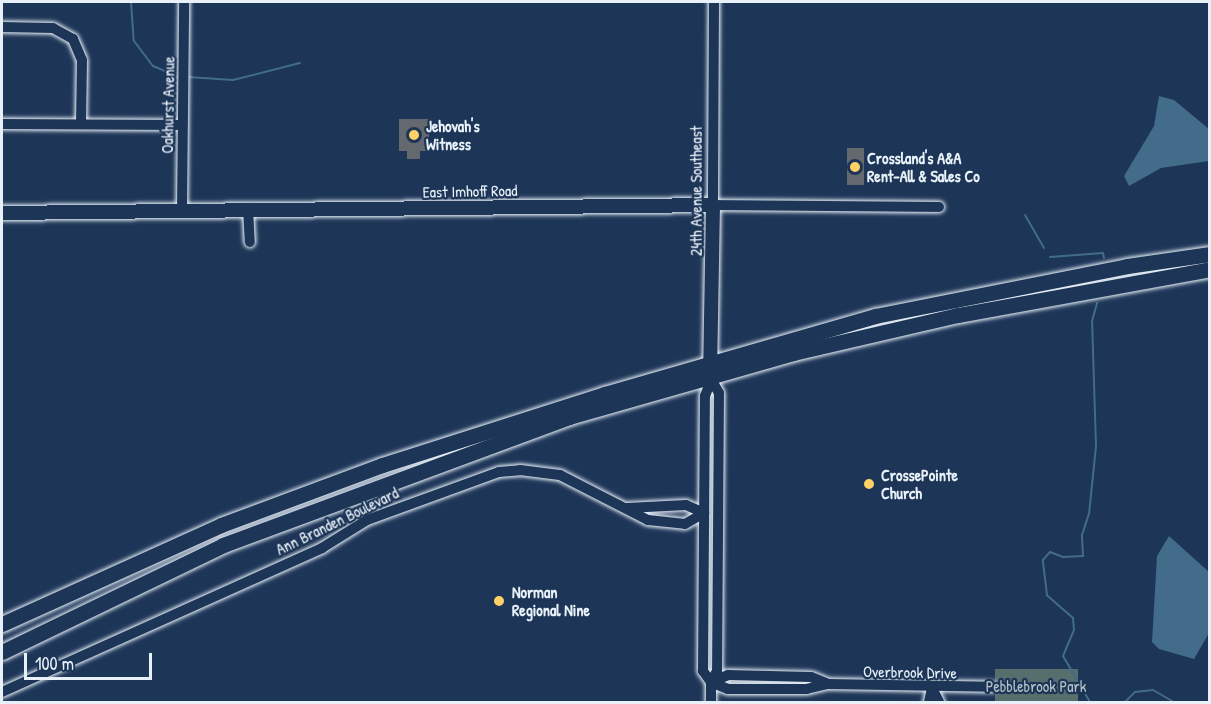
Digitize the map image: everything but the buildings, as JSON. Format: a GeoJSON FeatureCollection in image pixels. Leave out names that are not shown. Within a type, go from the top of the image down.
{"type":"FeatureCollection","features":[{"type":"Feature","properties":{"kind":"highway"},"geometry":{"type":"LineString","coordinates":[[2,652],[223,545],[288,519],[569,417],[710,373],[875,316],[1127,266],[1209,254]]}},
{"type":"Feature","properties":{"kind":"highway"},"geometry":{"type":"LineString","coordinates":[[2,624],[212,528],[360,473],[710,373],[958,315],[1209,269]]}},
{"type":"Feature","properties":{"kind":"main road","name":"East Imhoff Road"},"geometry":{"type":"LineString","coordinates":[[2,213],[248,208],[713,205]]}},
{"type":"Feature","properties":{"kind":"main road","name":"24th Avenue Southeast"},"geometry":{"type":"LineString","coordinates":[[710,373],[713,205]]}},
{"type":"Feature","properties":{"kind":"street","name":"Oakhurst Avenue"},"geometry":{"type":"LineString","coordinates":[[182,209],[184,2]]}},
{"type":"Feature","properties":{"kind":"street","name":"24th Avenue Southeast"},"geometry":{"type":"LineString","coordinates":[[713,205],[714,2]]}},
{"type":"Feature","properties":{"kind":"street"},"geometry":{"type":"LineString","coordinates":[[2,27],[53,28],[73,39],[82,60],[81,124]]}},
{"type":"Feature","properties":{"kind":"street"},"geometry":{"type":"LineString","coordinates":[[2,124],[182,124]]}},
{"type":"Feature","properties":{"kind":"street","name":"East Imhoff Road"},"geometry":{"type":"LineString","coordinates":[[713,205],[939,207]]}},
{"type":"Feature","properties":{"kind":"street"},"geometry":{"type":"LineString","coordinates":[[248,208],[250,242]]}},
{"type":"Feature","properties":{"kind":"street","name":"24th Avenue Southeast"},"geometry":{"type":"LineString","coordinates":[[710,373],[705,396],[703,671],[711,682]]}},
{"type":"Feature","properties":{"kind":"street","name":"24th Avenue Southeast"},"geometry":{"type":"LineString","coordinates":[[710,373],[719,404],[717,671],[711,682],[711,702]]}},
{"type":"Feature","properties":{"kind":"street","name":"Ann Branden Boulevard"},"geometry":{"type":"LineString","coordinates":[[2,692],[322,548],[375,516],[499,472],[546,471],[666,523],[685,524],[704,513]]}},
{"type":"Feature","properties":{"kind":"street","name":"Ann Branden Boulevard"},"geometry":{"type":"LineString","coordinates":[[627,508],[686,505],[704,513]]}},
{"type":"Feature","properties":{"kind":"street","name":"Overbrook Drive"},"geometry":{"type":"LineString","coordinates":[[711,682],[728,689],[807,690],[828,684],[932,688],[992,687]]}},
{"type":"Feature","properties":{"kind":"street"},"geometry":{"type":"LineString","coordinates":[[929,702],[932,688]]}},
{"type":"Feature","properties":{"kind":"street"},"geometry":{"type":"LineString","coordinates":[[932,688],[939,702]]}},
{"type":"Feature","properties":{"kind":"green space","name":"Pebblebrook Park"},"geometry":{"type":"Polygon","coordinates":[[[995,669],[1078,669],[1078,702],[995,702],[995,669]]]}},
{"type":"Feature","properties":{"kind":"water"},"geometry":{"type":"Polygon","coordinates":[[[1159,96],[1174,100],[1209,129],[1209,161],[1161,168],[1129,186],[1124,176],[1154,126],[1159,96]]]}},
{"type":"Feature","properties":{"kind":"water"},"geometry":{"type":"Polygon","coordinates":[[[1169,536],[1209,572],[1209,633],[1194,659],[1159,649],[1152,642],[1157,556],[1169,536]]]}},
{"type":"Feature","properties":{"kind":"waterway"},"geometry":{"type":"LineString","coordinates":[[131,2],[134,41],[153,66],[179,77]]}},
{"type":"Feature","properties":{"kind":"waterway"},"geometry":{"type":"LineString","coordinates":[[188,77],[233,80],[300,63]]}},
{"type":"Feature","properties":{"kind":"waterway"},"geometry":{"type":"LineString","coordinates":[[1025,215],[1044,248]]}},
{"type":"Feature","properties":{"kind":"waterway"},"geometry":{"type":"LineString","coordinates":[[1050,257],[1103,253],[1104,258]]}},
{"type":"Feature","properties":{"kind":"waterway"},"geometry":{"type":"LineString","coordinates":[[1090,702],[1063,656],[1074,630],[1073,618],[1047,595],[1043,560],[1050,552],[1063,557],[1083,556],[1082,535],[1089,514],[1096,446],[1092,321],[1097,303]]}},
{"type":"Feature","properties":{"kind":"waterway"},"geometry":{"type":"LineString","coordinates":[[1125,702],[1135,692],[1153,690],[1174,702]]}},
{"type":"Feature","properties":{"kind":"place","name":"Jehovah's Witness"},"geometry":{"type":"Point","coordinates":[414,135]}},
{"type":"Feature","properties":{"kind":"place","name":"Crossland's A&A Rent-All & Sales Co"},"geometry":{"type":"Point","coordinates":[855,167]}},
{"type":"Feature","properties":{"kind":"place","name":"CrossePointe Church"},"geometry":{"type":"Point","coordinates":[869,484]}},
{"type":"Feature","properties":{"kind":"place","name":"Norman Regional Nine"},"geometry":{"type":"Point","coordinates":[499,601]}}]}
